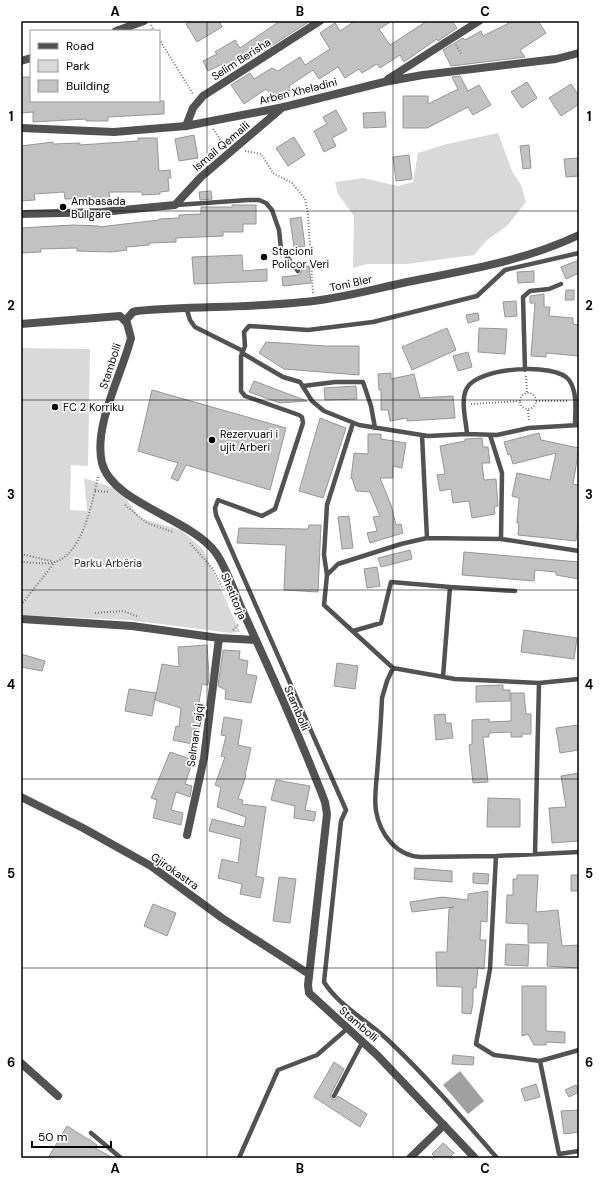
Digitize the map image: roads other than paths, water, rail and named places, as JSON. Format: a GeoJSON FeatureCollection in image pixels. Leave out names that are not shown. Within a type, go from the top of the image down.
{"type":"FeatureCollection","features":[{"type":"Feature","properties":{"kind":"street"},"geometry":{"type":"LineString","coordinates":[[119,30],[144,21]]}},
{"type":"Feature","properties":{"kind":"street","name":"Selim Berisha"},"geometry":{"type":"LineString","coordinates":[[186,126],[198,101],[203,96],[320,21]]}},
{"type":"Feature","properties":{"kind":"street"},"geometry":{"type":"LineString","coordinates":[[384,82],[479,21]]}},
{"type":"Feature","properties":{"kind":"street","name":"Arben Xheladini"},"geometry":{"type":"LineString","coordinates":[[21,128],[114,132],[186,126],[284,107],[384,82],[423,75],[556,60],[579,53]]}},
{"type":"Feature","properties":{"kind":"street","name":"Ismail Qemaili"},"geometry":{"type":"LineString","coordinates":[[175,205],[201,176],[284,107]]}},
{"type":"Feature","properties":{"kind":"street"},"geometry":{"type":"LineString","coordinates":[[21,214],[102,212],[175,205]]}},
{"type":"Feature","properties":{"kind":"street","name":"Toni Bler"},"geometry":{"type":"LineString","coordinates":[[21,324],[122,318],[137,311],[186,307],[263,306],[314,301],[486,267],[533,254],[579,234]]}},
{"type":"Feature","properties":{"kind":"street","name":"Stambolli"},"geometry":{"type":"LineString","coordinates":[[122,318],[129,328],[131,338],[103,422],[100,444],[102,463],[105,472],[128,494],[157,513],[197,534],[216,553],[256,640],[326,808],[309,974],[309,993],[363,1041],[474,1158]]}},
{"type":"Feature","properties":{"kind":"street"},"geometry":{"type":"LineString","coordinates":[[21,619],[132,626],[219,638],[256,640]]}},
{"type":"Feature","properties":{"kind":"street","name":"Selman Lajqi"},"geometry":{"type":"LineString","coordinates":[[187,835],[204,758],[219,638]]}},
{"type":"Feature","properties":{"kind":"street","name":"Gjirokastra"},"geometry":{"type":"LineString","coordinates":[[21,797],[83,828],[151,866],[222,918],[309,974]]}},
{"type":"Feature","properties":{"kind":"street"},"geometry":{"type":"LineString","coordinates":[[21,1063],[58,1096]]}},
{"type":"Feature","properties":{"kind":"street"},"geometry":{"type":"LineString","coordinates":[[410,1158],[444,1125]]}},
{"type":"Feature","properties":{"kind":"lane"},"geometry":{"type":"LineString","coordinates":[[175,205],[248,200],[259,200],[266,203],[276,218],[281,249],[298,271]]}},
{"type":"Feature","properties":{"kind":"lane"},"geometry":{"type":"LineString","coordinates":[[498,1158],[430,1082],[389,1041],[331,992],[324,982],[341,821],[346,810],[216,515],[215,508],[218,500],[262,516],[275,509],[303,420],[299,415],[243,394],[241,387],[242,353],[245,346],[244,332],[248,326],[308,330],[373,322],[476,296],[505,270],[579,253]]}},
{"type":"Feature","properties":{"kind":"lane"},"geometry":{"type":"LineString","coordinates":[[525,370],[523,297],[530,291],[549,289],[561,284]]}},
{"type":"Feature","properties":{"kind":"lane"},"geometry":{"type":"LineString","coordinates":[[186,307],[190,320],[195,327],[241,350],[242,353],[283,377],[300,382],[318,407],[331,415],[353,423],[375,428],[422,435],[490,435],[503,434],[529,428],[577,425],[572,386],[565,376],[554,371],[525,370],[492,372],[473,380],[466,390],[464,405],[467,434]]}},
{"type":"Feature","properties":{"kind":"lane"},"geometry":{"type":"LineString","coordinates":[[303,386],[335,382],[363,382],[375,428]]}},
{"type":"Feature","properties":{"kind":"lane"},"geometry":{"type":"LineString","coordinates":[[353,423],[327,505],[324,555],[327,575],[324,605],[393,668],[443,677],[539,683],[579,680]]}},
{"type":"Feature","properties":{"kind":"lane"},"geometry":{"type":"LineString","coordinates":[[422,435],[427,538]]}},
{"type":"Feature","properties":{"kind":"lane"},"geometry":{"type":"LineString","coordinates":[[490,435],[502,473],[501,539]]}},
{"type":"Feature","properties":{"kind":"lane"},"geometry":{"type":"LineString","coordinates":[[327,575],[338,564],[401,544],[427,538],[501,539],[579,551]]}},
{"type":"Feature","properties":{"kind":"lane"},"geometry":{"type":"LineString","coordinates":[[353,631],[381,623],[391,582],[515,592]]}},
{"type":"Feature","properties":{"kind":"lane"},"geometry":{"type":"LineString","coordinates":[[443,677],[450,587]]}},
{"type":"Feature","properties":{"kind":"lane"},"geometry":{"type":"LineString","coordinates":[[393,668],[382,698],[375,801],[379,821],[384,833],[395,848],[412,857],[496,856],[579,852]]}},
{"type":"Feature","properties":{"kind":"lane"},"geometry":{"type":"LineString","coordinates":[[535,854],[539,683]]}},
{"type":"Feature","properties":{"kind":"lane"},"geometry":{"type":"LineString","coordinates":[[496,856],[490,969],[476,1044],[494,1055],[540,1062],[579,1050]]}},
{"type":"Feature","properties":{"kind":"lane"},"geometry":{"type":"LineString","coordinates":[[239,1158],[278,1070],[317,1055],[348,1028]]}},
{"type":"Feature","properties":{"kind":"lane"},"geometry":{"type":"LineString","coordinates":[[334,1096],[363,1041]]}},
{"type":"Feature","properties":{"kind":"lane"},"geometry":{"type":"LineString","coordinates":[[540,1062],[559,1154],[579,1151]]}},
{"type":"Feature","properties":{"kind":"lane"},"geometry":{"type":"LineString","coordinates":[[91,1133],[121,1158]]}},
{"type":"Feature","properties":{"kind":"place","name":"Ambasada Bullgare"},"geometry":{"type":"Point","coordinates":[63,207]}},
{"type":"Feature","properties":{"kind":"place","name":"Stacioni Policor Veri"},"geometry":{"type":"Point","coordinates":[264,257]}},
{"type":"Feature","properties":{"kind":"place","name":"FC 2 Korriku"},"geometry":{"type":"Point","coordinates":[55,407]}},
{"type":"Feature","properties":{"kind":"place","name":"Rezervuari i ujit Arberi"},"geometry":{"type":"Point","coordinates":[212,440]}},
{"type":"Feature","properties":{"kind":"park label","name":"Parku Arbëria"},"geometry":{"type":"Point","coordinates":[108,563]}}]}
